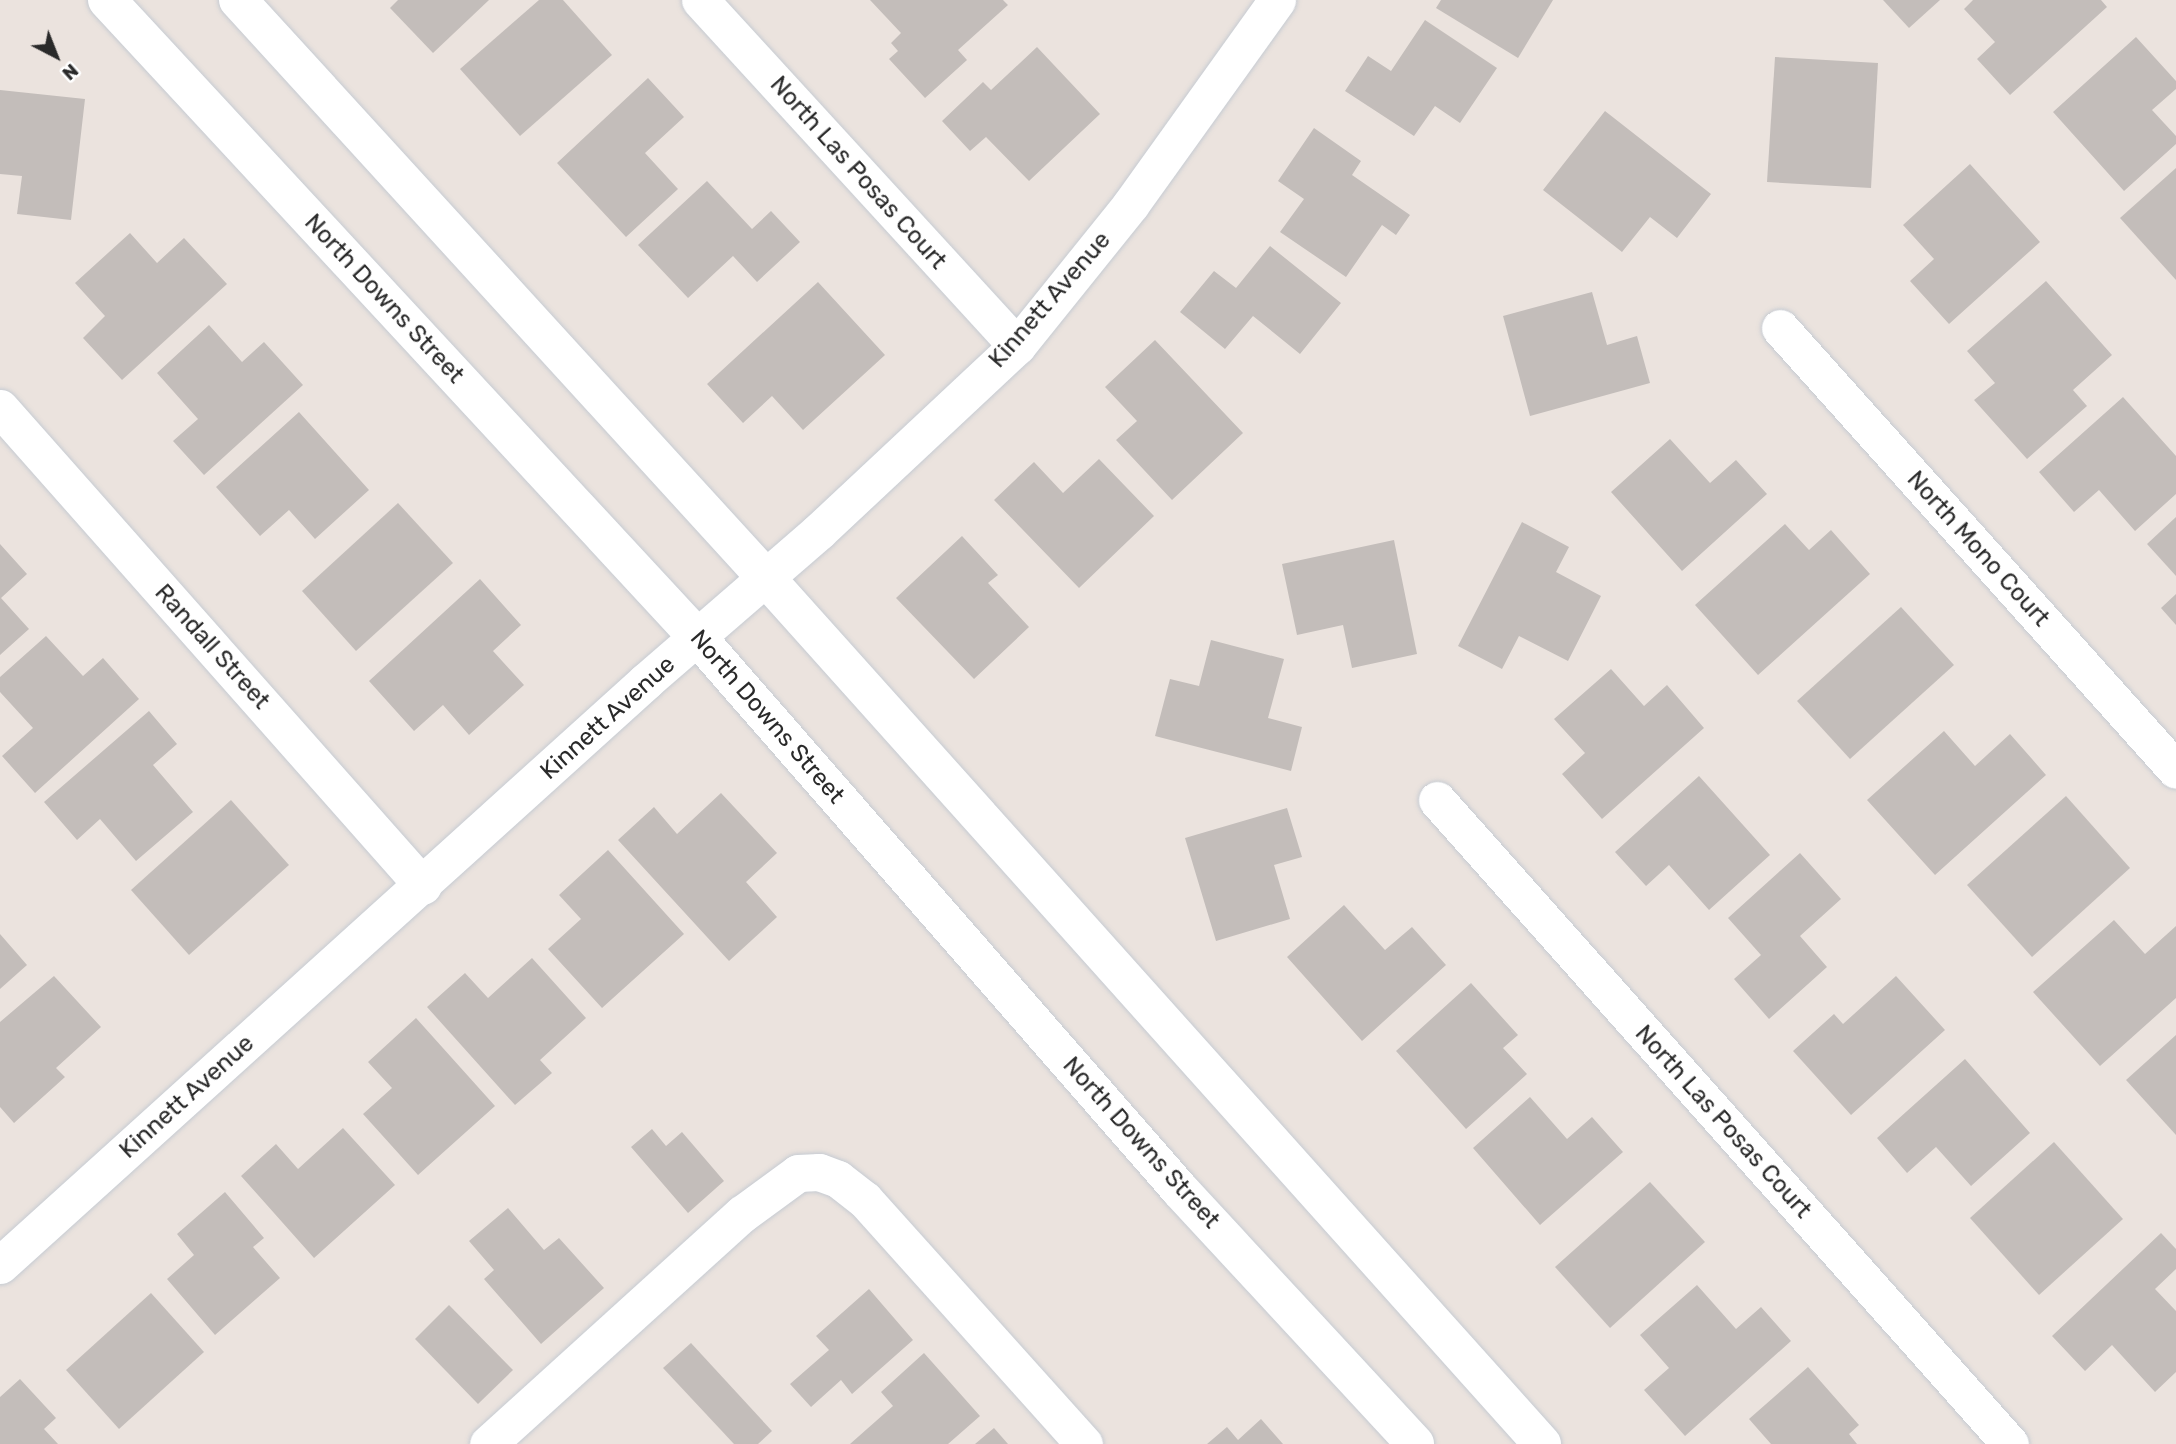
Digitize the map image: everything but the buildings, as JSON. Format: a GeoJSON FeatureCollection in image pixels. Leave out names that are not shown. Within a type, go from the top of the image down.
{"type":"FeatureCollection","features":[{"type":"Feature","properties":{"kind":"street","name":"North Downs Street"},"geometry":{"type":"LineString","coordinates":[[107,0],[698,638],[1180,1190],[1415,1444]]}},
{"type":"Feature","properties":{"kind":"street"},"geometry":{"type":"LineString","coordinates":[[238,0],[766,578],[1542,1444]]}},
{"type":"Feature","properties":{"kind":"street","name":"North Las Posas Court"},"geometry":{"type":"LineString","coordinates":[[700,0],[1017,346]]}},
{"type":"Feature","properties":{"kind":"street","name":"Kinnett Avenue"},"geometry":{"type":"LineString","coordinates":[[0,1265],[766,578],[1017,346],[1131,204],[1277,0]]}},
{"type":"Feature","properties":{"kind":"street","name":"North Mono Court"},"geometry":{"type":"LineString","coordinates":[[1780,328],[2176,770]]}},
{"type":"Feature","properties":{"kind":"street","name":"Randall Street"},"geometry":{"type":"LineString","coordinates":[[0,408],[423,886]]}},
{"type":"Feature","properties":{"kind":"street","name":"North Las Posas Court"},"geometry":{"type":"LineString","coordinates":[[1437,800],[2010,1444]]}},
{"type":"Feature","properties":{"kind":"street"},"geometry":{"type":"LineString","coordinates":[[488,1444],[742,1214],[798,1173],[819,1172],[838,1179],[865,1200],[1084,1444]]}}]}
